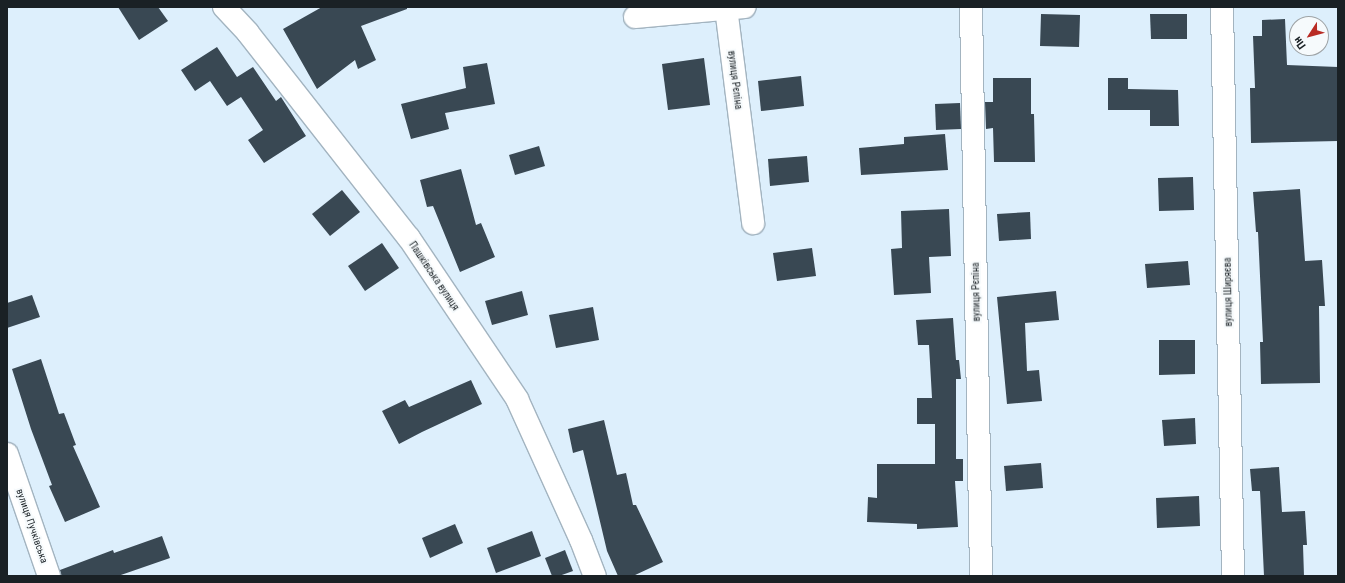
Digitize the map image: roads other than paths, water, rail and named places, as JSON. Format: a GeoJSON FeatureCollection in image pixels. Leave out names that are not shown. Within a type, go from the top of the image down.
{"type":"FeatureCollection","features":[{"type":"Feature","properties":{"kind":"street","name":"Пашківська вулиця"},"geometry":{"type":"LineString","coordinates":[[224,7],[248,33],[409,238],[517,399],[581,540],[595,576]]}},
{"type":"Feature","properties":{"kind":"street","name":"вулиця Рєпіна"},"geometry":{"type":"LineString","coordinates":[[971,7],[981,576]]}},
{"type":"Feature","properties":{"kind":"street","name":"вулиця Ширяєва"},"geometry":{"type":"LineString","coordinates":[[1222,7],[1233,576]]}},
{"type":"Feature","properties":{"kind":"street","name":"вулиця Рєпіна"},"geometry":{"type":"LineString","coordinates":[[634,16],[736,8],[753,222]]}},
{"type":"Feature","properties":{"kind":"street","name":"вулиця Пучківська"},"geometry":{"type":"LineString","coordinates":[[7,454],[49,576]]}}]}
